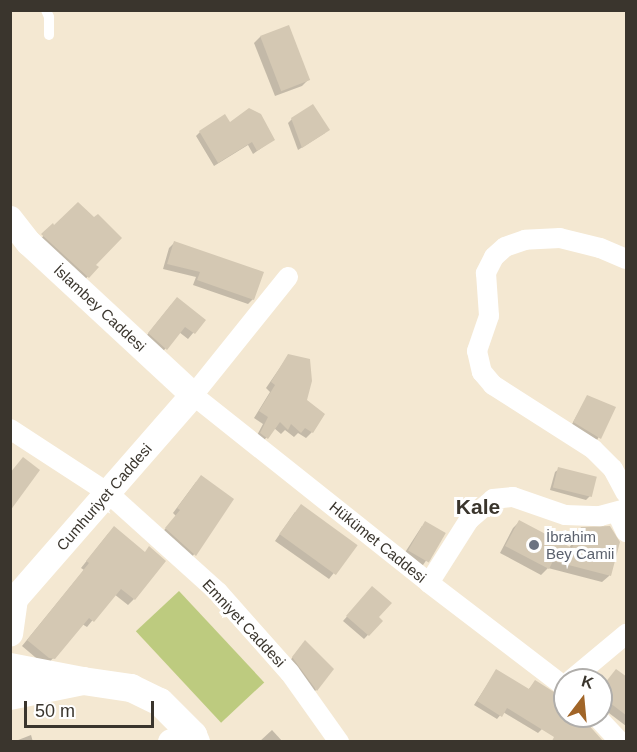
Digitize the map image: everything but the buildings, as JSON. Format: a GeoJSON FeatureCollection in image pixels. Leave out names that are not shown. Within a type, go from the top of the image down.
{"type":"FeatureCollection","features":[{"type":"Feature","properties":{"kind":"main road"},"geometry":{"type":"LineString","coordinates":[[10,667],[131,688],[160,702],[187,739]]}},
{"type":"Feature","properties":{"kind":"main road"},"geometry":{"type":"LineString","coordinates":[[10,696],[83,681]]}},
{"type":"Feature","properties":{"kind":"street","name":"İslambey Caddesi"},"geometry":{"type":"LineString","coordinates":[[10,219],[29,243],[193,395]]}},
{"type":"Feature","properties":{"kind":"street"},"geometry":{"type":"LineString","coordinates":[[627,259],[600,248],[560,238],[525,240],[505,247],[494,257],[486,273],[489,316],[477,351],[482,372],[493,385],[594,449],[613,469],[627,493]]}},
{"type":"Feature","properties":{"kind":"street"},"geometry":{"type":"LineString","coordinates":[[193,395],[288,277]]}},
{"type":"Feature","properties":{"kind":"street","name":"Cumhuriyet Caddesi"},"geometry":{"type":"LineString","coordinates":[[10,634],[13,601],[193,395]]}},
{"type":"Feature","properties":{"kind":"street","name":"Hükümet Caddesi"},"geometry":{"type":"LineString","coordinates":[[193,395],[429,583],[553,675]]}},
{"type":"Feature","properties":{"kind":"street","name":"Emniyet Caddesi"},"geometry":{"type":"LineString","coordinates":[[10,429],[108,493],[218,592],[290,673],[339,741]]}},
{"type":"Feature","properties":{"kind":"street"},"geometry":{"type":"LineString","coordinates":[[429,583],[469,520],[493,499],[513,497],[565,515],[600,516],[622,511],[627,531]]}},
{"type":"Feature","properties":{"kind":"street"},"geometry":{"type":"LineString","coordinates":[[586,668],[627,634]]}},
{"type":"Feature","properties":{"kind":"street"},"geometry":{"type":"LineString","coordinates":[[608,728],[620,741]]}},
{"type":"Feature","properties":{"kind":"lane"},"geometry":{"type":"LineString","coordinates":[[46,10],[49,17],[49,35]]}},
{"type":"Feature","properties":{"kind":"green space"},"geometry":{"type":"Polygon","coordinates":[[[179,591],[264,682],[221,723],[136,631],[179,591]]]}},
{"type":"Feature","properties":{"kind":"place","name":"İbrahim Bey Camii"},"geometry":{"type":"Point","coordinates":[534,545]}},
{"type":"Feature","properties":{"kind":"district","name":"Kale"},"geometry":{"type":"Point","coordinates":[478,507]}}]}
